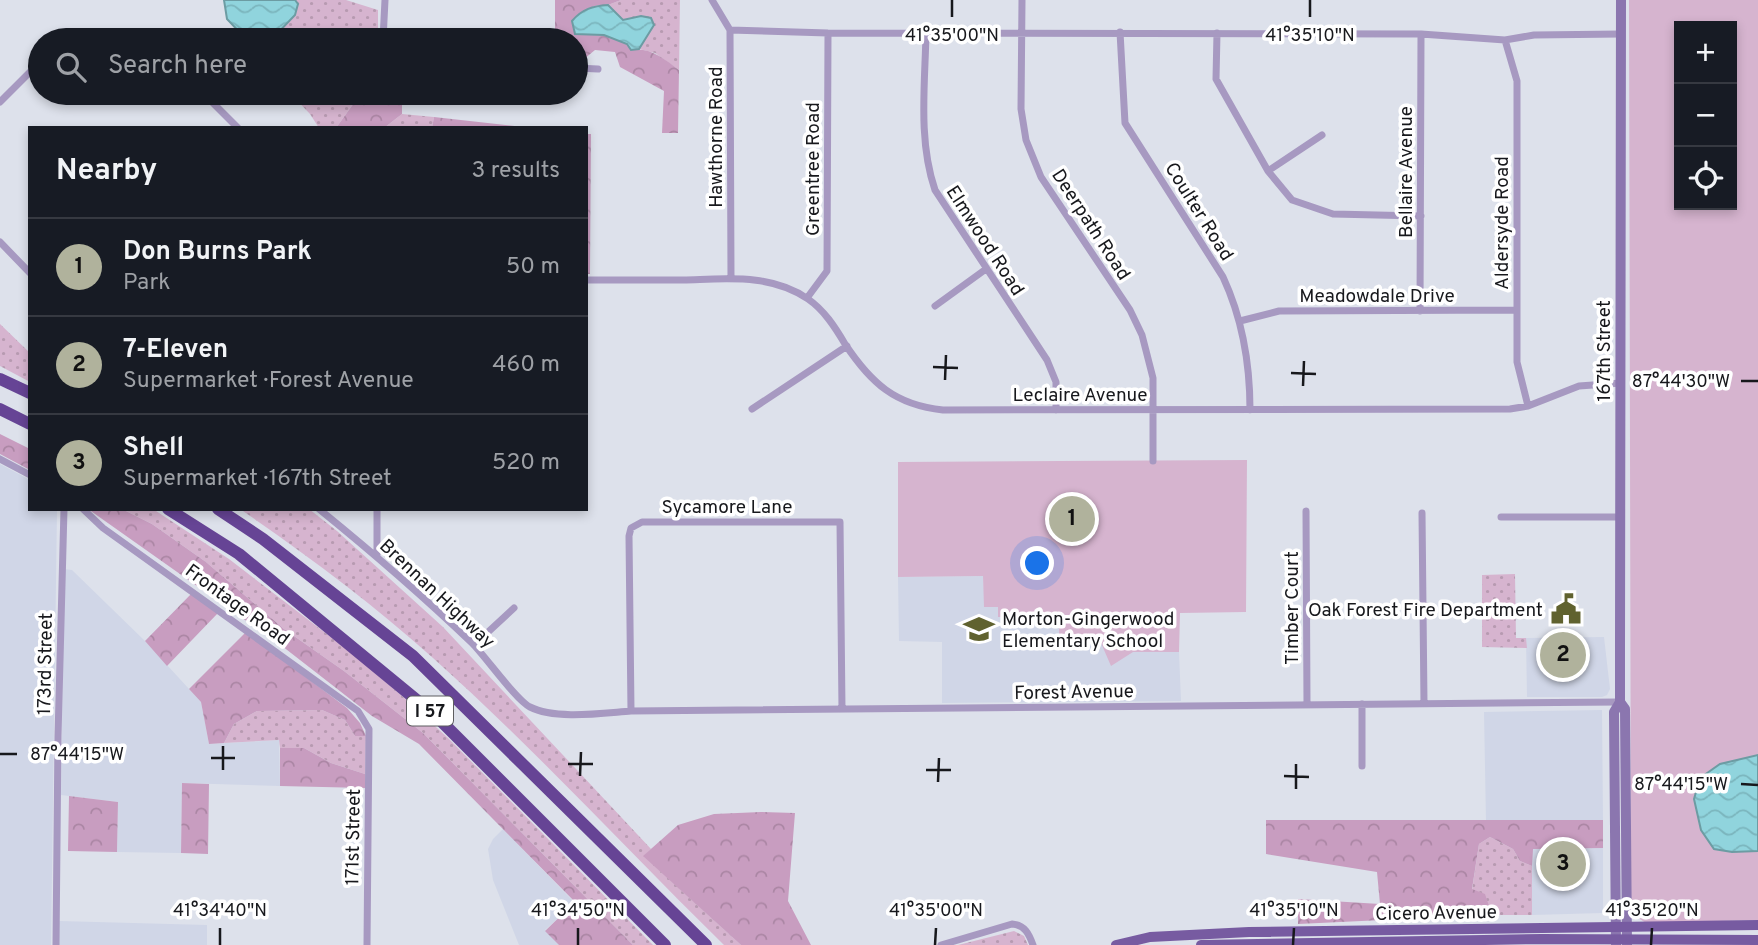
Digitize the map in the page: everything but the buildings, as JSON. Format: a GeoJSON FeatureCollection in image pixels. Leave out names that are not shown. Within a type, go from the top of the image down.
{"type":"FeatureCollection","features":[{"type":"Feature","properties":{"kind":"highway"},"geometry":{"type":"LineString","coordinates":[[0,379],[28,392]]}},
{"type":"Feature","properties":{"kind":"highway"},"geometry":{"type":"LineString","coordinates":[[0,409],[28,423]]}},
{"type":"Feature","properties":{"kind":"highway","name":"I 57"},"geometry":{"type":"LineString","coordinates":[[171,511],[239,554],[436,716],[665,945]]}},
{"type":"Feature","properties":{"kind":"highway","name":"I 57"},"geometry":{"type":"LineString","coordinates":[[221,511],[263,539],[413,656],[706,945]]}},
{"type":"Feature","properties":{"kind":"main road","name":"167th Street"},"geometry":{"type":"LineString","coordinates":[[1621,0],[1620,702],[1614,712],[1615,926],[1621,942]]}},
{"type":"Feature","properties":{"kind":"main road","name":"167th Street"},"geometry":{"type":"LineString","coordinates":[[1620,702],[1625,709],[1628,926],[1621,942]]}},
{"type":"Feature","properties":{"kind":"main road","name":"Cicero Avenue"},"geometry":{"type":"LineString","coordinates":[[1116,945],[1150,937],[1239,932],[1758,925]]}},
{"type":"Feature","properties":{"kind":"main road","name":"Cicero Avenue"},"geometry":{"type":"LineString","coordinates":[[1201,945],[1541,939],[1621,942],[1758,940]]}},
{"type":"Feature","properties":{"kind":"main road"},"geometry":{"type":"LineString","coordinates":[[1541,939],[1570,945]]}},
{"type":"Feature","properties":{"kind":"main road"},"geometry":{"type":"LineString","coordinates":[[1656,945],[1670,940]]}},
{"type":"Feature","properties":{"kind":"street"},"geometry":{"type":"LineString","coordinates":[[384,28],[385,0]]}},
{"type":"Feature","properties":{"kind":"street"},"geometry":{"type":"LineString","coordinates":[[712,0],[730,30],[828,33],[1421,34],[1505,40],[1534,36],[1621,34]]}},
{"type":"Feature","properties":{"kind":"street","name":"Deerpath Road"},"geometry":{"type":"LineString","coordinates":[[1022,0],[1021,109],[1026,140],[1034,163],[1136,323],[1146,346],[1152,368],[1153,461]]}},
{"type":"Feature","properties":{"kind":"street","name":"Hawthorne Road"},"geometry":{"type":"LineString","coordinates":[[730,30],[731,279]]}},
{"type":"Feature","properties":{"kind":"street","name":"Coulter Road"},"geometry":{"type":"LineString","coordinates":[[1120,32],[1125,123],[1223,277],[1240,321],[1248,364],[1250,410]]}},
{"type":"Feature","properties":{"kind":"street","name":"Greentree Road"},"geometry":{"type":"LineString","coordinates":[[807,298],[827,271],[828,33]]}},
{"type":"Feature","properties":{"kind":"street","name":"Elmwood Road"},"geometry":{"type":"LineString","coordinates":[[926,33],[925,145],[928,170],[942,204],[1052,369],[1056,382],[1056,410]]}},
{"type":"Feature","properties":{"kind":"street"},"geometry":{"type":"LineString","coordinates":[[1217,33],[1216,79],[1268,171],[1292,200],[1321,212],[1421,216]]}},
{"type":"Feature","properties":{"kind":"street","name":"Bellaire Avenue"},"geometry":{"type":"LineString","coordinates":[[1420,311],[1421,34]]}},
{"type":"Feature","properties":{"kind":"street","name":"Aldersyde Road"},"geometry":{"type":"LineString","coordinates":[[1505,40],[1517,81],[1518,371],[1528,406]]}},
{"type":"Feature","properties":{"kind":"street"},"geometry":{"type":"LineString","coordinates":[[588,69],[597,69]]}},
{"type":"Feature","properties":{"kind":"street"},"geometry":{"type":"LineString","coordinates":[[0,102],[28,74]]}},
{"type":"Feature","properties":{"kind":"street"},"geometry":{"type":"LineString","coordinates":[[216,105],[236,126]]}},
{"type":"Feature","properties":{"kind":"street"},"geometry":{"type":"LineString","coordinates":[[1268,171],[1322,135]]}},
{"type":"Feature","properties":{"kind":"street"},"geometry":{"type":"LineString","coordinates":[[0,242],[28,271]]}},
{"type":"Feature","properties":{"kind":"street"},"geometry":{"type":"LineString","coordinates":[[936,306],[986,269]]}},
{"type":"Feature","properties":{"kind":"street","name":"Leclaire Avenue"},"geometry":{"type":"LineString","coordinates":[[588,280],[731,279],[774,283],[807,298],[832,323],[866,373],[883,389],[920,407],[943,410],[1510,409],[1528,406],[1579,386],[1620,383]]}},
{"type":"Feature","properties":{"kind":"street","name":"Meadowdale Drive"},"geometry":{"type":"LineString","coordinates":[[1240,321],[1279,311],[1516,310]]}},
{"type":"Feature","properties":{"kind":"street"},"geometry":{"type":"LineString","coordinates":[[752,409],[847,346]]}},
{"type":"Feature","properties":{"kind":"street"},"geometry":{"type":"LineString","coordinates":[[0,459],[28,474]]}},
{"type":"Feature","properties":{"kind":"street","name":"Timber Court"},"geometry":{"type":"LineString","coordinates":[[1306,510],[1307,705]]}},
{"type":"Feature","properties":{"kind":"street","name":"173rd Street"},"geometry":{"type":"LineString","coordinates":[[56,945],[64,511]]}},
{"type":"Feature","properties":{"kind":"street","name":"Frontage Road"},"geometry":{"type":"LineString","coordinates":[[85,511],[103,528],[358,711],[369,729]]}},
{"type":"Feature","properties":{"kind":"street","name":"Brennan Highway"},"geometry":{"type":"LineString","coordinates":[[321,511],[377,556],[474,645],[528,706]]}},
{"type":"Feature","properties":{"kind":"street"},"geometry":{"type":"LineString","coordinates":[[377,511],[377,556]]}},
{"type":"Feature","properties":{"kind":"street"},"geometry":{"type":"LineString","coordinates":[[1422,513],[1424,703]]}},
{"type":"Feature","properties":{"kind":"street"},"geometry":{"type":"LineString","coordinates":[[1501,517],[1620,517]]}},
{"type":"Feature","properties":{"kind":"street","name":"Sycamore Lane"},"geometry":{"type":"LineString","coordinates":[[631,711],[629,536],[631,528],[642,522],[840,522],[842,709]]}},
{"type":"Feature","properties":{"kind":"street"},"geometry":{"type":"LineString","coordinates":[[474,645],[514,608]]}},
{"type":"Feature","properties":{"kind":"street","name":"Forest Avenue"},"geometry":{"type":"LineString","coordinates":[[528,706],[546,712],[567,714],[631,711],[1620,702]]}},
{"type":"Feature","properties":{"kind":"street"},"geometry":{"type":"LineString","coordinates":[[1362,704],[1362,766]]}},
{"type":"Feature","properties":{"kind":"street","name":"171st Street"},"geometry":{"type":"LineString","coordinates":[[367,945],[369,729]]}},
{"type":"Feature","properties":{"kind":"street"},"geometry":{"type":"LineString","coordinates":[[941,945],[1015,925],[1027,931],[1033,945]]}},
{"type":"Feature","properties":{"kind":"shaded area"},"geometry":{"type":"Polygon","coordinates":[[[295,0],[346,0],[378,10],[378,28],[283,28],[298,5],[295,0]]]}},
{"type":"Feature","properties":{"kind":"shaded area"},"geometry":{"type":"Polygon","coordinates":[[[621,0],[680,0],[679,70],[655,53],[639,49],[654,25],[641,16],[623,21],[608,5],[621,0]]]}},
{"type":"Feature","properties":{"kind":"shaded area"},"geometry":{"type":"Polygon","coordinates":[[[1629,0],[1758,0],[1758,920],[1646,923],[1635,916],[1631,904],[1629,0]]]}},
{"type":"Feature","properties":{"kind":"shaded area"},"geometry":{"type":"Polygon","coordinates":[[[301,105],[352,105],[337,126],[318,126],[301,105]]]}},
{"type":"Feature","properties":{"kind":"shaded area"},"geometry":{"type":"Polygon","coordinates":[[[402,114],[434,117],[432,126],[387,126],[402,114]]]}},
{"type":"Feature","properties":{"kind":"shaded area"},"geometry":{"type":"Polygon","coordinates":[[[0,324],[28,351],[28,381],[0,366],[0,324]]]}},
{"type":"Feature","properties":{"kind":"shaded area"},"geometry":{"type":"Polygon","coordinates":[[[1247,460],[1246,612],[1180,613],[1179,652],[1133,652],[1111,666],[1101,643],[1059,643],[1059,616],[998,617],[998,607],[984,607],[983,576],[898,577],[898,462],[1247,460]]]}},
{"type":"Feature","properties":{"kind":"shaded area"},"geometry":{"type":"Polygon","coordinates":[[[0,464],[28,479],[28,511],[57,511],[51,945],[0,945],[0,464]]]}},
{"type":"Feature","properties":{"kind":"shaded area"},"geometry":{"type":"Polygon","coordinates":[[[126,511],[156,511],[229,559],[349,651],[448,738],[653,945],[633,945],[423,733],[344,671],[284,629],[206,562],[152,524],[126,511]]]}},
{"type":"Feature","properties":{"kind":"shaded area"},"geometry":{"type":"Polygon","coordinates":[[[243,511],[312,511],[337,531],[443,627],[651,849],[644,856],[741,945],[724,945],[471,693],[387,618],[243,511]]]}},
{"type":"Feature","properties":{"kind":"shaded area"},"geometry":{"type":"Polygon","coordinates":[[[64,569],[72,570],[145,641],[201,702],[209,744],[279,740],[280,786],[182,783],[181,853],[117,852],[118,802],[61,795],[64,569]]]}},
{"type":"Feature","properties":{"kind":"shaded area"},"geometry":{"type":"Polygon","coordinates":[[[1515,574],[1516,638],[1526,638],[1527,648],[1482,647],[1482,575],[1515,574]]]}},
{"type":"Feature","properties":{"kind":"shaded area","name":"Morton-Gingerwood Elementary School"},"geometry":{"type":"Polygon","coordinates":[[[983,576],[985,607],[998,606],[1059,616],[1101,642],[1133,652],[1179,652],[1181,701],[942,703],[942,642],[899,641],[898,577],[983,576]]]}},
{"type":"Feature","properties":{"kind":"shaded area"},"geometry":{"type":"Polygon","coordinates":[[[1604,637],[1610,689],[1607,695],[1527,697],[1526,638],[1604,637]]]}},
{"type":"Feature","properties":{"kind":"shaded area"},"geometry":{"type":"Polygon","coordinates":[[[322,710],[345,720],[355,736],[366,736],[365,774],[331,763],[304,748],[280,748],[279,740],[224,743],[234,724],[257,711],[322,710]]]}},
{"type":"Feature","properties":{"kind":"shaded area"},"geometry":{"type":"Polygon","coordinates":[[[1602,710],[1603,820],[1486,821],[1484,712],[1602,710]]]}},
{"type":"Feature","properties":{"kind":"shaded area"},"geometry":{"type":"Polygon","coordinates":[[[503,829],[575,903],[545,930],[559,945],[519,945],[493,880],[488,849],[503,829]]]}},
{"type":"Feature","properties":{"kind":"shaded area"},"geometry":{"type":"Polygon","coordinates":[[[1490,837],[1513,849],[1520,861],[1532,866],[1532,915],[1489,915],[1489,906],[1472,890],[1479,844],[1490,837]]]}},
{"type":"Feature","properties":{"kind":"shaded area"},"geometry":{"type":"Polygon","coordinates":[[[1603,848],[1603,913],[1532,915],[1532,849],[1603,848]]]}},
{"type":"Feature","properties":{"kind":"shaded area"},"geometry":{"type":"Polygon","coordinates":[[[59,921],[207,925],[207,945],[59,945],[59,921]]]}},
{"type":"Feature","properties":{"kind":"shaded area"},"geometry":{"type":"Polygon","coordinates":[[[1014,931],[1024,936],[1028,945],[958,945],[1014,931]]]}},
{"type":"Feature","properties":{"kind":"green space"},"geometry":{"type":"Polygon","coordinates":[[[555,0],[621,0],[594,6],[579,28],[555,28],[555,0]]]}},
{"type":"Feature","properties":{"kind":"green space"},"geometry":{"type":"Polygon","coordinates":[[[588,34],[604,35],[627,44],[631,50],[645,50],[679,70],[678,133],[662,133],[664,91],[620,67],[615,52],[595,50],[588,56],[588,34]]]}},
{"type":"Feature","properties":{"kind":"green space"},"geometry":{"type":"Polygon","coordinates":[[[352,105],[402,105],[402,114],[387,126],[337,126],[352,105]]]}},
{"type":"Feature","properties":{"kind":"green space"},"geometry":{"type":"Polygon","coordinates":[[[434,117],[514,126],[432,126],[434,117]]]}},
{"type":"Feature","properties":{"kind":"green space"},"geometry":{"type":"Polygon","coordinates":[[[588,134],[591,134],[588,274],[588,134]]]}},
{"type":"Feature","properties":{"kind":"green space"},"geometry":{"type":"Polygon","coordinates":[[[0,434],[28,448],[28,469],[0,454],[0,434]]]}},
{"type":"Feature","properties":{"kind":"green space"},"geometry":{"type":"Polygon","coordinates":[[[91,511],[126,511],[152,524],[206,562],[284,629],[344,671],[423,733],[633,945],[559,945],[545,931],[575,902],[419,744],[372,716],[282,646],[91,511]]]}},
{"type":"Feature","properties":{"kind":"green space"},"geometry":{"type":"Polygon","coordinates":[[[192,593],[218,613],[167,666],[145,641],[192,593]]]}},
{"type":"Feature","properties":{"kind":"green space"},"geometry":{"type":"Polygon","coordinates":[[[246,632],[347,708],[360,723],[366,736],[355,736],[345,720],[322,710],[257,711],[234,724],[224,743],[209,744],[201,702],[189,689],[246,632]]]}},
{"type":"Feature","properties":{"kind":"green space"},"geometry":{"type":"Polygon","coordinates":[[[280,748],[304,748],[331,763],[365,774],[365,788],[280,786],[280,748]]]}},
{"type":"Feature","properties":{"kind":"green space"},"geometry":{"type":"Polygon","coordinates":[[[182,783],[209,784],[208,854],[181,853],[182,783]]]}},
{"type":"Feature","properties":{"kind":"green space"},"geometry":{"type":"Polygon","coordinates":[[[69,796],[118,802],[117,852],[68,851],[69,796]]]}},
{"type":"Feature","properties":{"kind":"green space"},"geometry":{"type":"Polygon","coordinates":[[[795,813],[788,901],[811,945],[741,945],[643,856],[678,825],[714,814],[795,813]]]}},
{"type":"Feature","properties":{"kind":"green space"},"geometry":{"type":"Polygon","coordinates":[[[1266,820],[1603,820],[1603,848],[1533,849],[1532,866],[1520,861],[1513,849],[1490,837],[1479,844],[1472,889],[1485,894],[1489,915],[1298,924],[1298,899],[1380,904],[1377,872],[1266,854],[1266,820]]]}},
{"type":"Feature","properties":{"kind":"water"},"geometry":{"type":"Polygon","coordinates":[[[224,0],[295,0],[298,4],[295,15],[283,28],[236,28],[227,19],[224,0]]]}},
{"type":"Feature","properties":{"kind":"water"},"geometry":{"type":"Polygon","coordinates":[[[608,5],[623,20],[641,16],[651,18],[654,25],[639,49],[631,50],[627,44],[604,35],[588,34],[588,28],[574,28],[572,21],[576,17],[597,6],[608,5]]]}},
{"type":"Feature","properties":{"kind":"water"},"geometry":{"type":"Polygon","coordinates":[[[1758,755],[1758,851],[1732,852],[1714,849],[1701,830],[1694,799],[1700,778],[1720,764],[1758,755]]]}},
{"type":"Feature","properties":{"kind":"place","name":"Don Burns Park"},"geometry":{"type":"Point","coordinates":[1072,519]}},
{"type":"Feature","properties":{"kind":"place","name":"Oak Forest Fire Department"},"geometry":{"type":"Point","coordinates":[1566,609]}},
{"type":"Feature","properties":{"kind":"place","name":"Morton-Gingerwood Elementary School"},"geometry":{"type":"Point","coordinates":[979,629]}},
{"type":"Feature","properties":{"kind":"place","name":"7-Eleven"},"geometry":{"type":"Point","coordinates":[1563,655]}},
{"type":"Feature","properties":{"kind":"place","name":"Shell"},"geometry":{"type":"Point","coordinates":[1563,864]}}]}
